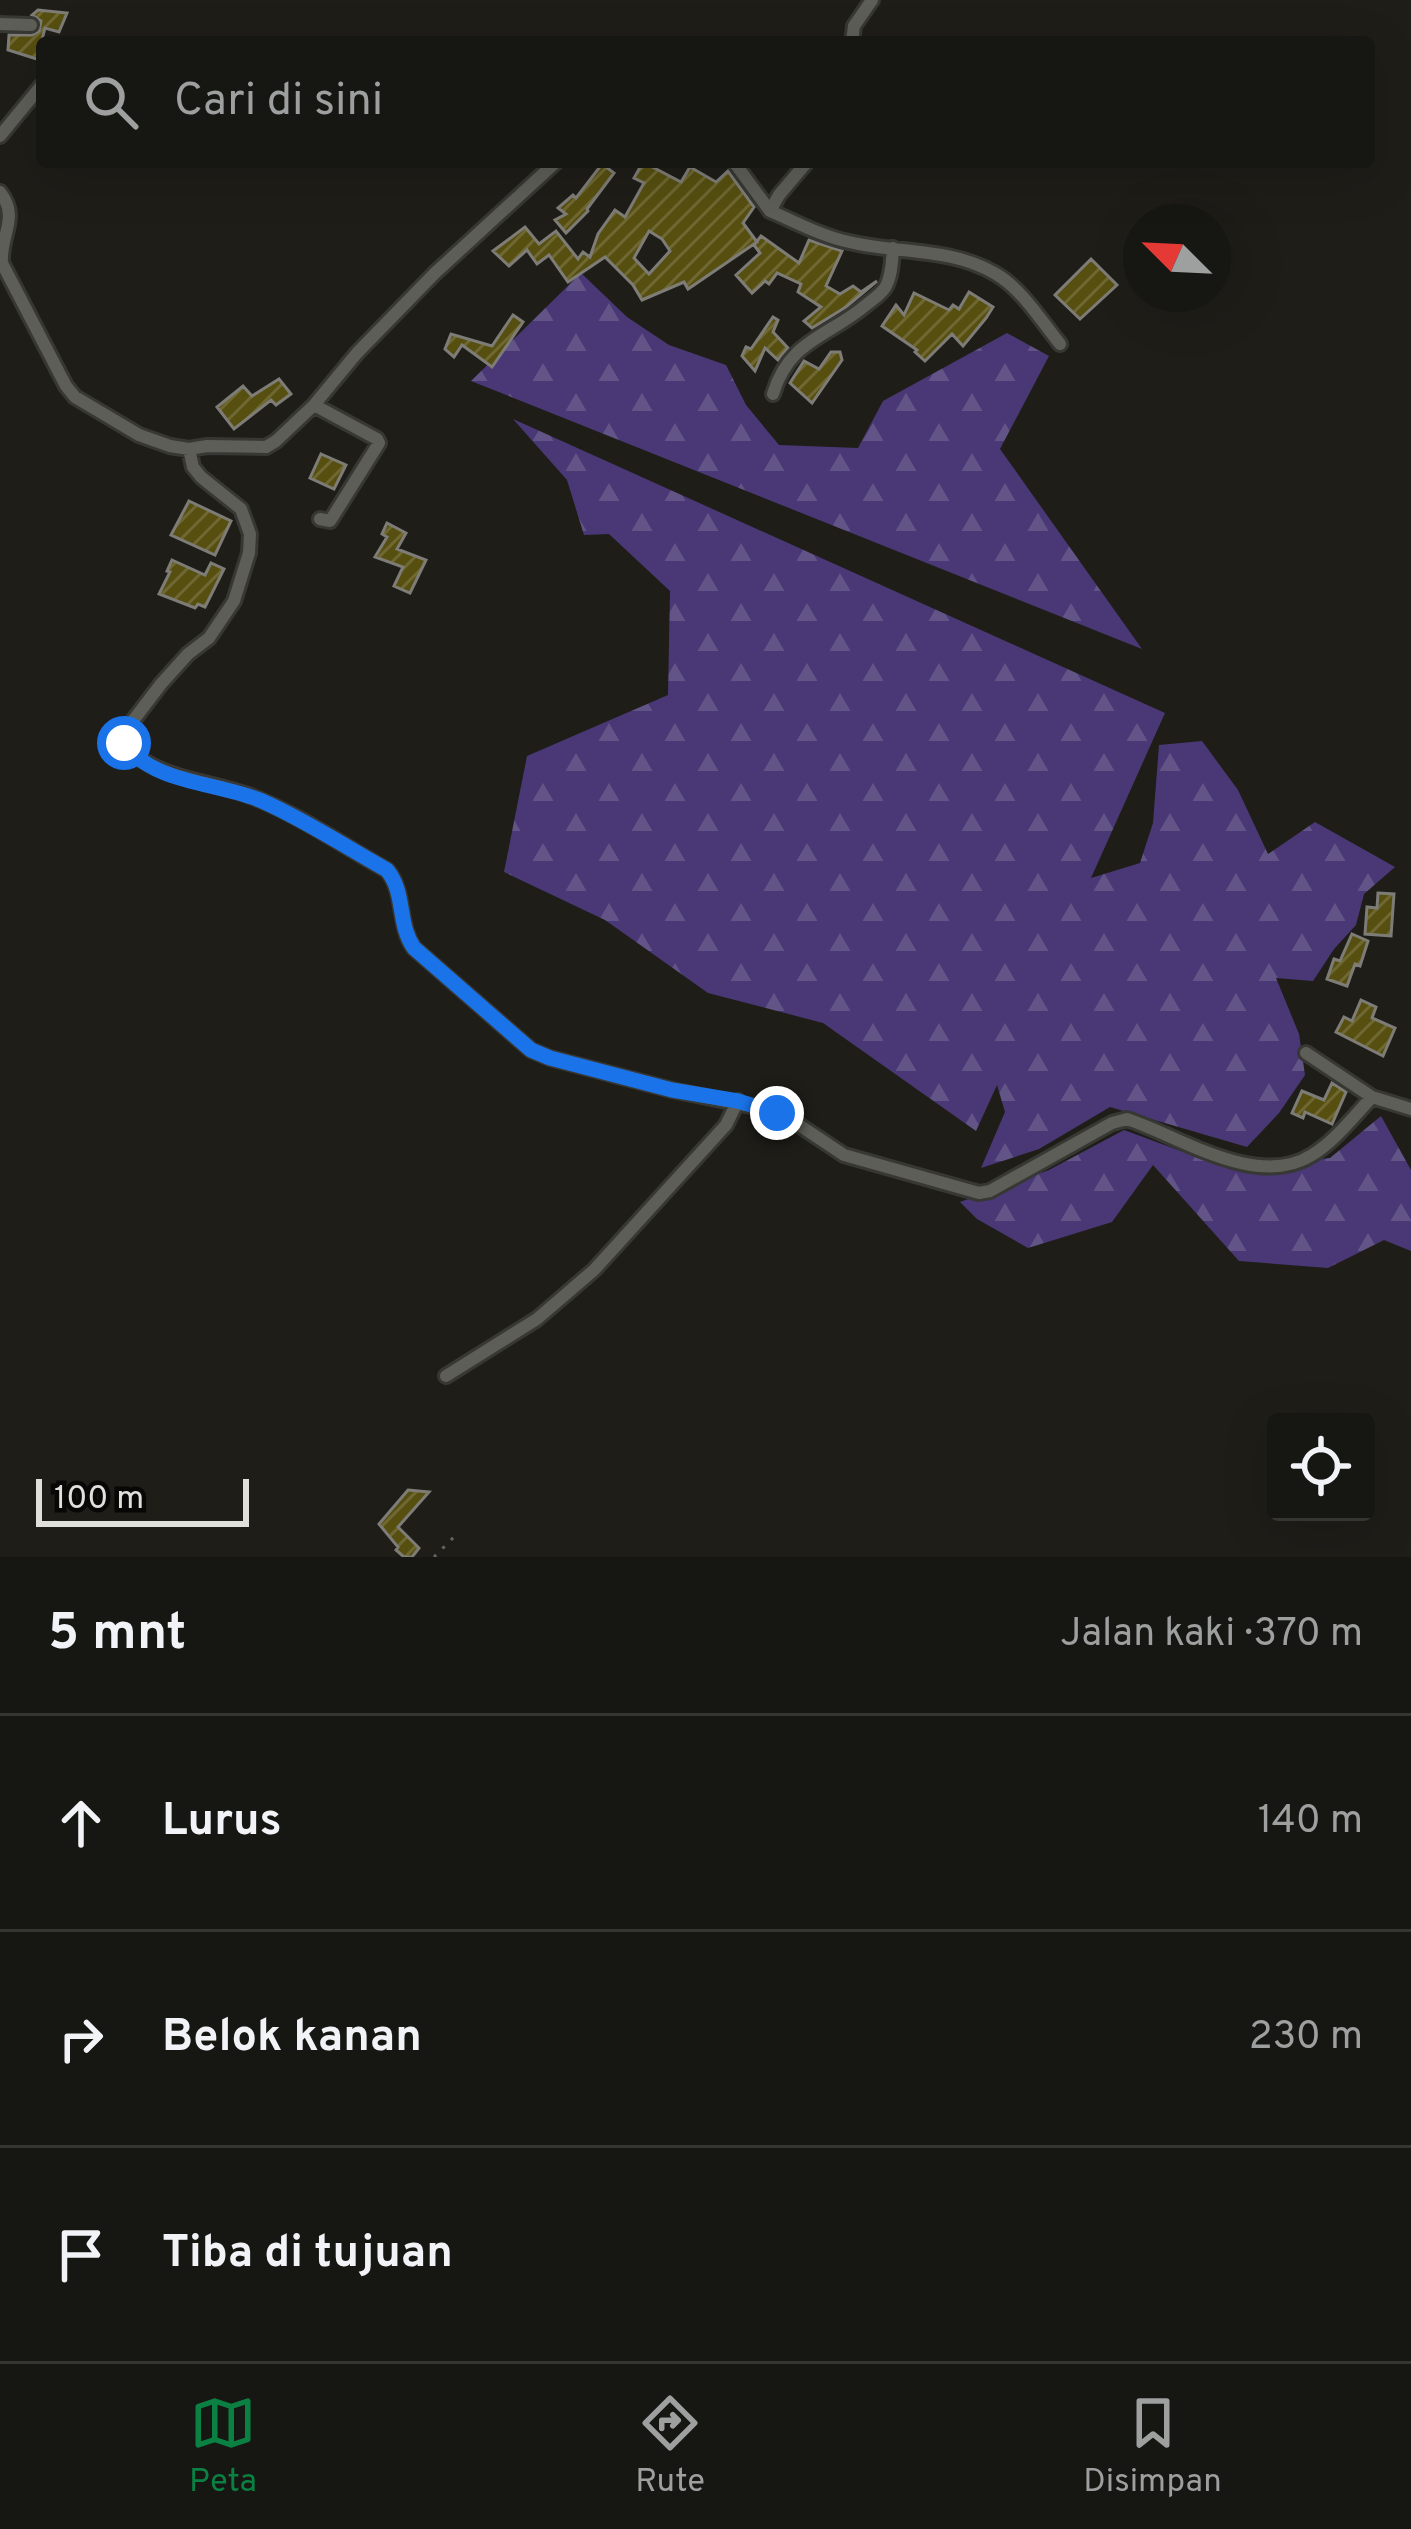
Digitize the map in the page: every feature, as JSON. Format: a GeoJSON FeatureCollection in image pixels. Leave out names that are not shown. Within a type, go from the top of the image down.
{"type":"FeatureCollection","features":[{"type":"Feature","properties":{"kind":"street"},"geometry":{"type":"LineString","coordinates":[[853,36],[854,26],[872,0]]}},
{"type":"Feature","properties":{"kind":"street"},"geometry":{"type":"LineString","coordinates":[[0,24],[31,25]]}},
{"type":"Feature","properties":{"kind":"street"},"geometry":{"type":"LineString","coordinates":[[0,136],[36,92]]}},
{"type":"Feature","properties":{"kind":"street"},"geometry":{"type":"LineString","coordinates":[[0,192],[10,210],[1,245],[2,263],[75,397],[140,435],[189,449],[266,447],[314,405],[435,273],[549,168]]}},
{"type":"Feature","properties":{"kind":"street"},"geometry":{"type":"LineString","coordinates":[[738,168],[770,211],[818,233],[952,257],[998,275],[1060,344]]}},
{"type":"Feature","properties":{"kind":"street"},"geometry":{"type":"LineString","coordinates":[[770,211],[802,168]]}},
{"type":"Feature","properties":{"kind":"street"},"geometry":{"type":"LineString","coordinates":[[773,394],[781,372],[795,355],[881,292],[890,276],[893,248]]}},
{"type":"Feature","properties":{"kind":"street"},"geometry":{"type":"LineString","coordinates":[[314,405],[380,443],[330,521],[320,519]]}},
{"type":"Feature","properties":{"kind":"street"},"geometry":{"type":"LineString","coordinates":[[189,449],[201,477],[241,509],[250,534],[249,553],[234,601],[209,638],[160,684],[129,727],[124,738],[127,749],[169,775],[268,804],[387,870],[396,883],[404,929],[414,948],[531,1050],[672,1090],[738,1101],[784,1116],[844,1155],[980,1193],[1127,1119],[1224,1158],[1266,1166],[1298,1162],[1326,1145],[1372,1097]]}},
{"type":"Feature","properties":{"kind":"street"},"geometry":{"type":"LineString","coordinates":[[1306,1052],[1372,1097],[1411,1109]]}},
{"type":"Feature","properties":{"kind":"street"},"geometry":{"type":"LineString","coordinates":[[446,1376],[537,1319],[601,1264],[726,1126],[738,1101]]}},
{"type":"Feature","properties":{"kind":"path"},"geometry":{"type":"LineString","coordinates":[[434,1557],[459,1532]]}},
{"type":"Feature","properties":{"kind":"green space"},"geometry":{"type":"Polygon","coordinates":[[[581,273],[627,317],[669,345],[726,365],[746,405],[779,445],[858,448],[883,401],[1007,333],[1049,356],[1000,449],[1142,649],[471,381],[581,273]]]}},
{"type":"Feature","properties":{"kind":"green space"},"geometry":{"type":"Polygon","coordinates":[[[513,419],[1165,713],[1091,878],[1140,863],[1153,823],[1159,745],[1202,741],[1238,790],[1268,854],[1315,822],[1395,867],[1364,894],[1356,925],[1313,981],[1276,978],[1299,1034],[1305,1075],[1247,1147],[1110,1107],[1039,1149],[981,1168],[1005,1112],[997,1085],[976,1131],[823,1023],[708,993],[605,920],[504,872],[527,756],[668,695],[670,591],[609,534],[584,535],[567,480],[513,419]]]}},
{"type":"Feature","properties":{"kind":"green space"},"geometry":{"type":"Polygon","coordinates":[[[1381,1116],[1411,1170],[1411,1251],[1384,1240],[1328,1268],[1239,1261],[1153,1165],[1112,1222],[1028,1248],[977,1219],[960,1202],[1049,1170],[1124,1130],[1232,1170],[1330,1158],[1381,1116]]]}},
{"type":"Feature","properties":{"kind":"building"},"geometry":{"type":"Polygon","coordinates":[[[38,10],[67,13],[59,32],[45,28],[43,36],[36,36],[36,59],[8,50],[9,35],[39,31],[41,21],[32,15],[38,10]]]}},
{"type":"Feature","properties":{"kind":"building"},"geometry":{"type":"Polygon","coordinates":[[[599,168],[614,173],[566,233],[555,220],[566,214],[558,208],[573,195],[576,198],[599,168]]]}},
{"type":"Feature","properties":{"kind":"building"},"geometry":{"type":"Polygon","coordinates":[[[640,168],[654,168],[681,182],[689,168],[716,182],[728,171],[754,207],[743,223],[757,242],[688,289],[684,282],[642,300],[605,257],[568,282],[549,255],[537,264],[527,250],[509,266],[493,251],[525,227],[539,244],[556,231],[578,259],[583,252],[590,257],[598,234],[615,210],[625,217],[644,183],[634,178],[640,168]],[[649,231],[634,258],[649,274],[670,251],[649,231]]]}},
{"type":"Feature","properties":{"kind":"building"},"geometry":{"type":"Polygon","coordinates":[[[761,236],[799,263],[809,240],[842,251],[826,286],[840,294],[853,286],[861,292],[877,281],[812,328],[804,321],[821,307],[798,292],[801,284],[777,273],[752,293],[736,275],[760,253],[754,245],[761,236]]]}},
{"type":"Feature","properties":{"kind":"building"},"geometry":{"type":"Polygon","coordinates":[[[1091,259],[1117,285],[1080,319],[1055,295],[1091,259]]]}},
{"type":"Feature","properties":{"kind":"building"},"geometry":{"type":"Polygon","coordinates":[[[969,292],[993,307],[986,318],[963,346],[952,334],[925,361],[882,326],[896,305],[904,315],[914,293],[949,310],[953,305],[959,309],[969,292]]]}},
{"type":"Feature","properties":{"kind":"building"},"geometry":{"type":"Polygon","coordinates":[[[513,315],[523,322],[492,367],[462,345],[454,357],[445,349],[451,334],[492,346],[513,315]]]}},
{"type":"Feature","properties":{"kind":"building"},"geometry":{"type":"Polygon","coordinates":[[[773,317],[778,320],[773,332],[788,348],[778,360],[765,348],[755,371],[742,356],[773,317]]]}},
{"type":"Feature","properties":{"kind":"building"},"geometry":{"type":"Polygon","coordinates":[[[831,352],[840,352],[842,360],[812,403],[790,383],[804,361],[819,369],[831,352]]]}},
{"type":"Feature","properties":{"kind":"building"},"geometry":{"type":"Polygon","coordinates":[[[279,379],[291,394],[276,405],[271,400],[234,429],[217,407],[243,386],[252,396],[279,379]]]}},
{"type":"Feature","properties":{"kind":"building"},"geometry":{"type":"Polygon","coordinates":[[[321,454],[346,465],[334,489],[310,478],[321,454]]]}},
{"type":"Feature","properties":{"kind":"building"},"geometry":{"type":"Polygon","coordinates":[[[189,501],[231,521],[215,555],[171,535],[189,501]]]}},
{"type":"Feature","properties":{"kind":"building"},"geometry":{"type":"Polygon","coordinates":[[[387,523],[406,533],[397,549],[426,560],[410,593],[394,586],[403,567],[375,557],[387,537],[382,534],[387,523]]]}},
{"type":"Feature","properties":{"kind":"building"},"geometry":{"type":"Polygon","coordinates":[[[172,560],[205,575],[211,563],[224,569],[205,607],[198,604],[195,608],[159,594],[172,560]]]}},
{"type":"Feature","properties":{"kind":"building"},"geometry":{"type":"Polygon","coordinates":[[[1378,893],[1394,894],[1391,936],[1365,934],[1367,907],[1377,908],[1378,893]]]}},
{"type":"Feature","properties":{"kind":"building"},"geometry":{"type":"Polygon","coordinates":[[[1352,934],[1368,941],[1347,986],[1327,979],[1352,934]]]}},
{"type":"Feature","properties":{"kind":"building"},"geometry":{"type":"Polygon","coordinates":[[[1361,1000],[1376,1007],[1372,1018],[1395,1028],[1383,1056],[1336,1032],[1344,1017],[1352,1021],[1361,1000]]]}},
{"type":"Feature","properties":{"kind":"building"},"geometry":{"type":"Polygon","coordinates":[[[1332,1083],[1346,1092],[1332,1124],[1305,1112],[1303,1118],[1292,1113],[1302,1091],[1324,1100],[1332,1083]]]}},
{"type":"Feature","properties":{"kind":"building"},"geometry":{"type":"Polygon","coordinates":[[[408,1490],[429,1492],[398,1527],[419,1548],[412,1557],[404,1557],[379,1524],[408,1490]]]}},
{"type":"Feature","properties":{"kind":"route"},"geometry":{"type":"LineString","coordinates":[[124,743],[152,767],[246,794],[387,870],[396,883],[404,929],[414,948],[531,1050],[672,1090],[777,1113]]}}]}
